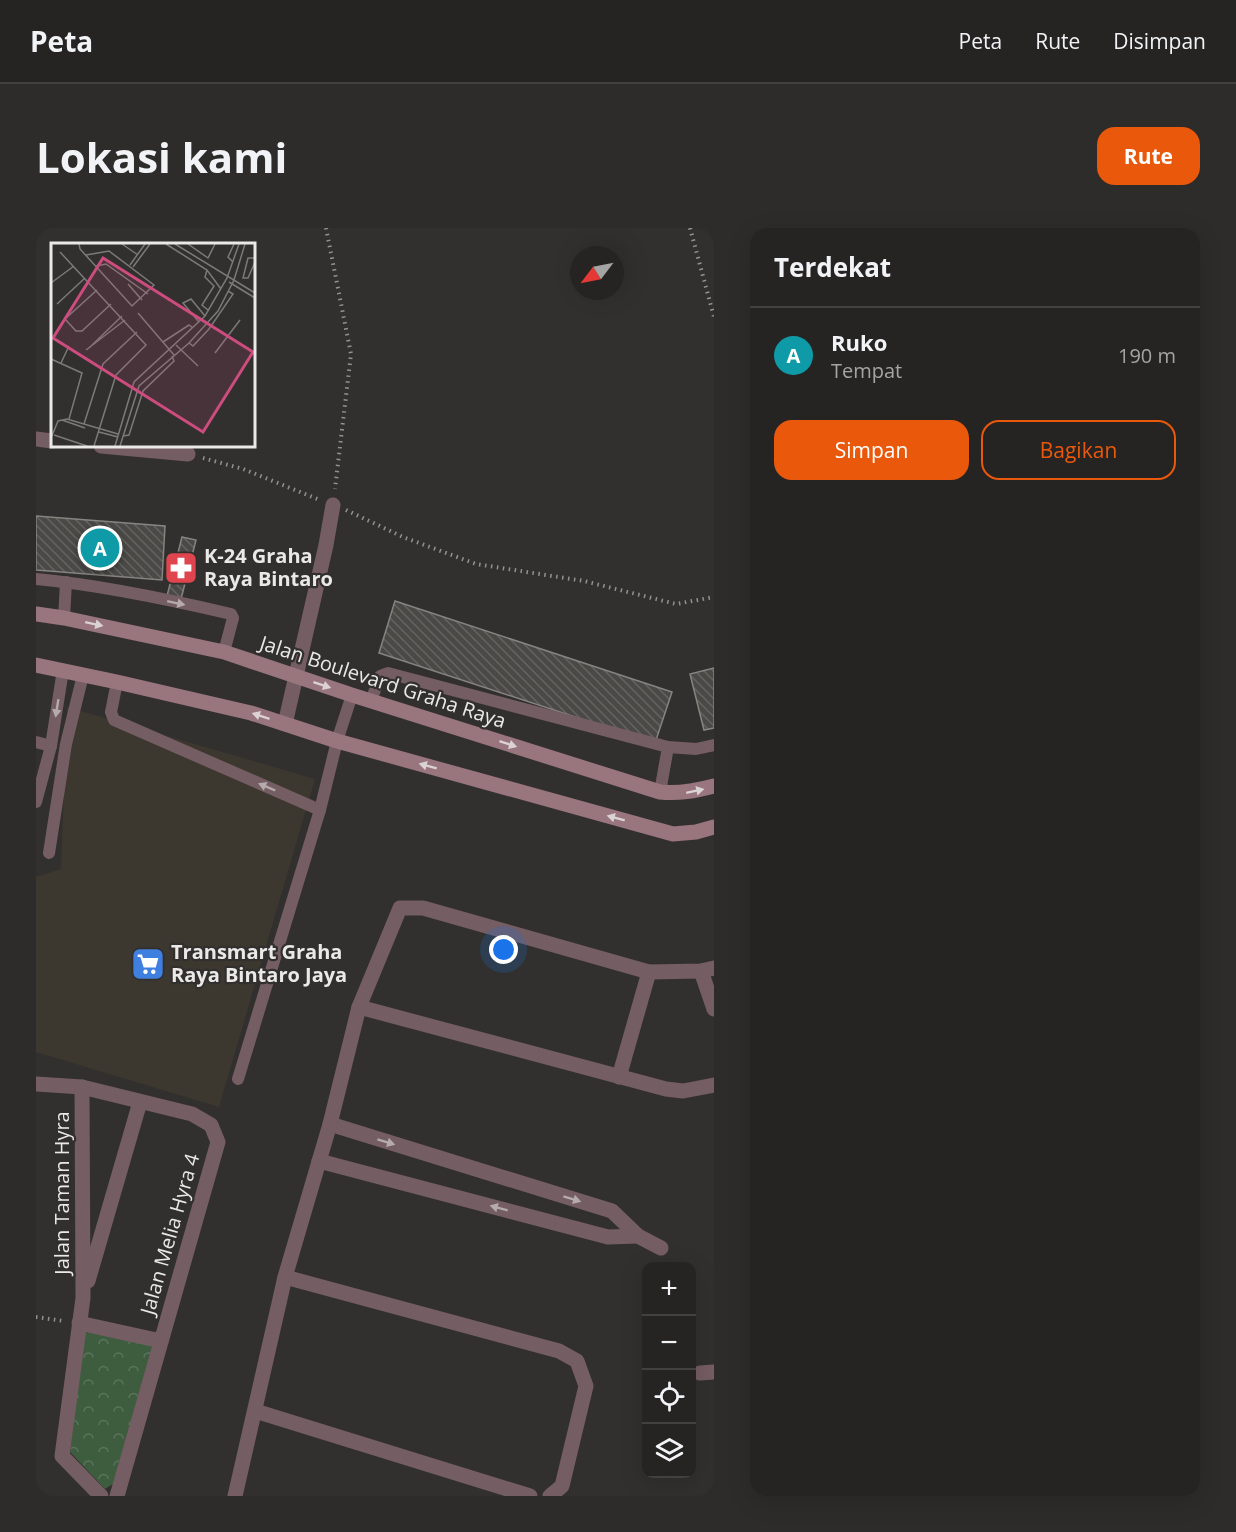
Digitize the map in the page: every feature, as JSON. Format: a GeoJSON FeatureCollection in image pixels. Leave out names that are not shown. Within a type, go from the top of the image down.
{"type":"FeatureCollection","features":[{"type":"Feature","properties":{"kind":"main road","name":"Jalan Boulevard Graha Raya"},"geometry":{"type":"LineString","coordinates":[[36,614],[224,652],[352,695],[660,792],[676,794],[714,786]]}},
{"type":"Feature","properties":{"kind":"main road"},"geometry":{"type":"LineString","coordinates":[[36,665],[251,713],[336,741],[673,834],[696,832],[714,827]]}},
{"type":"Feature","properties":{"kind":"street"},"geometry":{"type":"LineString","coordinates":[[36,439],[51,441]]}},
{"type":"Feature","properties":{"kind":"street"},"geometry":{"type":"LineString","coordinates":[[112,447],[188,454]]}},
{"type":"Feature","properties":{"kind":"street"},"geometry":{"type":"LineString","coordinates":[[285,724],[333,505]]}},
{"type":"Feature","properties":{"kind":"street"},"geometry":{"type":"LineString","coordinates":[[235,1496],[285,1277],[330,1124],[359,1007],[400,908],[423,908],[649,972],[708,969],[714,1009]]}},
{"type":"Feature","properties":{"kind":"street"},"geometry":{"type":"LineString","coordinates":[[619,1077],[649,972]]}},
{"type":"Feature","properties":{"kind":"street"},"geometry":{"type":"LineString","coordinates":[[359,1007],[666,1089],[682,1091],[714,1085]]}},
{"type":"Feature","properties":{"kind":"street","name":"Jalan Melia Hyra 4"},"geometry":{"type":"LineString","coordinates":[[36,1084],[82,1087],[192,1114],[211,1125],[218,1142],[117,1496]]}},
{"type":"Feature","properties":{"kind":"street","name":"Jalan Taman Hyra"},"geometry":{"type":"LineString","coordinates":[[82,1087],[83,1298]]}},
{"type":"Feature","properties":{"kind":"street","name":"Jalan Taman Hyra"},"geometry":{"type":"LineString","coordinates":[[101,1496],[62,1456],[83,1298],[140,1102]]}},
{"type":"Feature","properties":{"kind":"street"},"geometry":{"type":"LineString","coordinates":[[330,1124],[612,1211],[638,1236],[660,1248]]}},
{"type":"Feature","properties":{"kind":"street"},"geometry":{"type":"LineString","coordinates":[[319,1161],[608,1237],[638,1236]]}},
{"type":"Feature","properties":{"kind":"street"},"geometry":{"type":"LineString","coordinates":[[285,1277],[559,1351],[577,1361],[586,1386],[562,1486],[550,1496]]}},
{"type":"Feature","properties":{"kind":"street"},"geometry":{"type":"LineString","coordinates":[[79,1323],[161,1341]]}},
{"type":"Feature","properties":{"kind":"street"},"geometry":{"type":"LineString","coordinates":[[255,1411],[530,1496]]}},
{"type":"Feature","properties":{"kind":"lane"},"geometry":{"type":"LineString","coordinates":[[36,579],[66,582],[231,614],[233,618],[224,652]]}},
{"type":"Feature","properties":{"kind":"lane"},"geometry":{"type":"LineString","coordinates":[[64,618],[66,582]]}},
{"type":"Feature","properties":{"kind":"lane"},"geometry":{"type":"LineString","coordinates":[[36,802],[51,746],[63,670]]}},
{"type":"Feature","properties":{"kind":"lane"},"geometry":{"type":"LineString","coordinates":[[371,701],[380,676],[388,673],[668,747],[696,749],[714,745]]}},
{"type":"Feature","properties":{"kind":"lane"},"geometry":{"type":"LineString","coordinates":[[49,853],[66,744],[84,675]]}},
{"type":"Feature","properties":{"kind":"lane"},"geometry":{"type":"LineString","coordinates":[[117,682],[111,712],[114,720],[320,810]]}},
{"type":"Feature","properties":{"kind":"lane"},"geometry":{"type":"LineString","coordinates":[[238,1079],[320,810],[336,741],[352,695]]}},
{"type":"Feature","properties":{"kind":"lane"},"geometry":{"type":"LineString","coordinates":[[36,742],[51,746]]}},
{"type":"Feature","properties":{"kind":"lane"},"geometry":{"type":"LineString","coordinates":[[660,792],[668,747]]}},
{"type":"Feature","properties":{"kind":"path"},"geometry":{"type":"LineString","coordinates":[[326,228],[351,354],[333,505]]}},
{"type":"Feature","properties":{"kind":"path"},"geometry":{"type":"LineString","coordinates":[[690,228],[714,317]]}},
{"type":"Feature","properties":{"kind":"path"},"geometry":{"type":"LineString","coordinates":[[188,454],[243,469],[333,505],[403,537],[476,564],[584,581],[676,604],[714,597]]}},
{"type":"Feature","properties":{"kind":"path"},"geometry":{"type":"LineString","coordinates":[[36,1317],[79,1323]]}},
{"type":"Feature","properties":{"kind":"shaded area","name":"Transmart Graha Raya Bintaro Jaya"},"geometry":{"type":"Polygon","coordinates":[[[67,707],[315,779],[219,1107],[36,1052],[36,877],[61,869],[67,707]]]}},
{"type":"Feature","properties":{"kind":"green space"},"geometry":{"type":"Polygon","coordinates":[[[84,1332],[153,1343],[113,1484],[105,1489],[70,1452],[84,1332]]]}},
{"type":"Feature","properties":{"kind":"building"},"geometry":{"type":"Polygon","coordinates":[[[36,516],[165,526],[162,580],[36,570],[36,516]]]}},
{"type":"Feature","properties":{"kind":"building","name":"K-24 Graha Raya Bintaro"},"geometry":{"type":"Polygon","coordinates":[[[182,537],[196,540],[181,599],[167,596],[182,537]]]}},
{"type":"Feature","properties":{"kind":"building"},"geometry":{"type":"Polygon","coordinates":[[[395,601],[672,692],[655,743],[379,653],[395,601]]]}},
{"type":"Feature","properties":{"kind":"building"},"geometry":{"type":"Polygon","coordinates":[[[714,668],[714,728],[704,730],[690,674],[714,668]]]}},
{"type":"Feature","properties":{"kind":"place","name":"Ruko"},"geometry":{"type":"Point","coordinates":[100,548]}},
{"type":"Feature","properties":{"kind":"place","name":"K-24 Graha Raya Bintaro"},"geometry":{"type":"Point","coordinates":[181,568]}},
{"type":"Feature","properties":{"kind":"place","name":"Transmart Graha Raya Bintaro Jaya"},"geometry":{"type":"Point","coordinates":[148,964]}}]}
